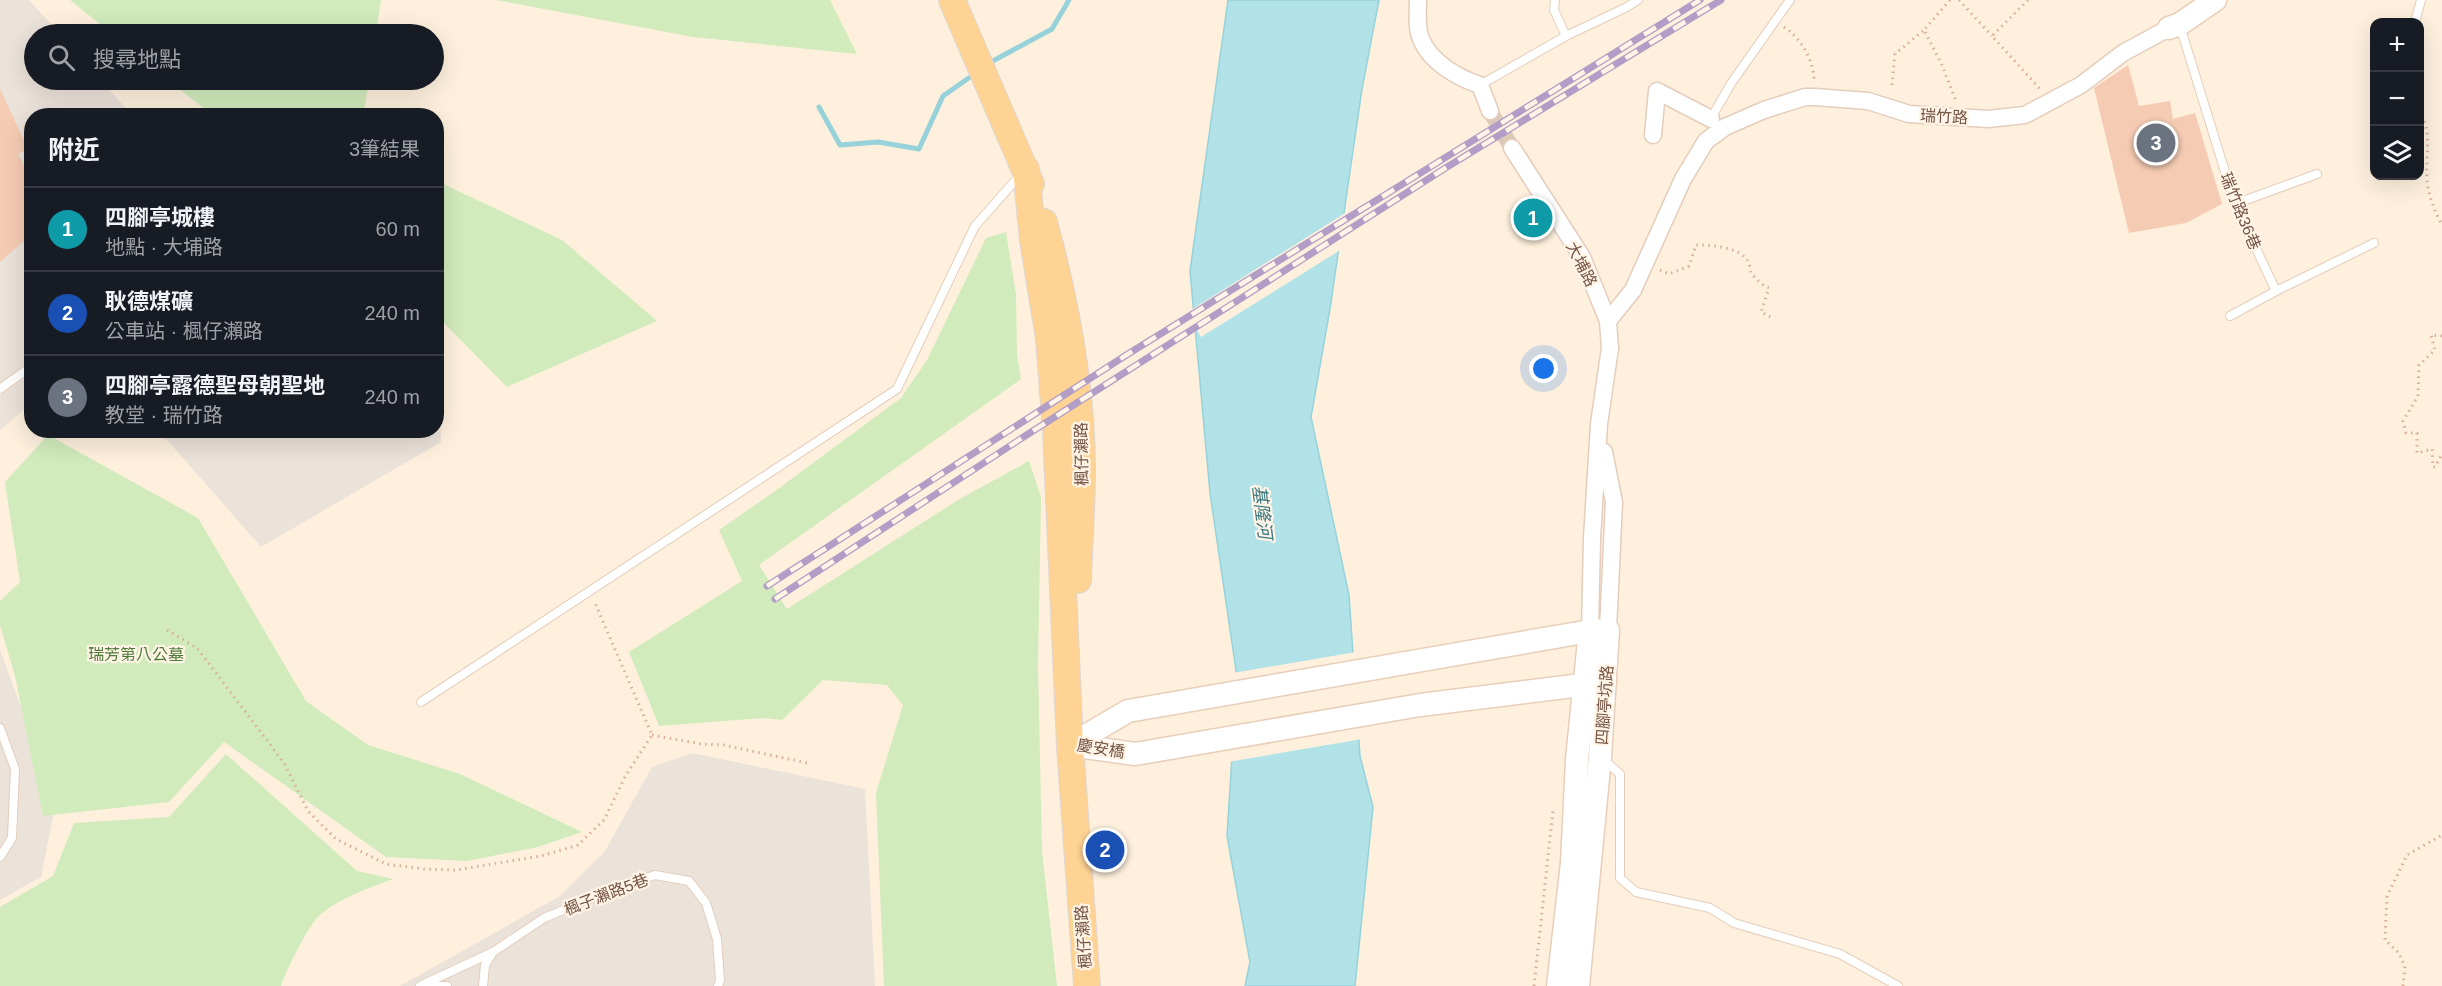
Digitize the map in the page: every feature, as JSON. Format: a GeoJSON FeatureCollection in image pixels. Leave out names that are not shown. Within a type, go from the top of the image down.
{"type":"FeatureCollection","features":[{"type":"Feature","properties":{"kind":"main road","name":"楓仔瀨路"},"geometry":{"type":"LineString","coordinates":[[952,0],[1026,169],[1033,240],[1049,338],[1056,431],[1070,745],[1087,986]]}},
{"type":"Feature","properties":{"kind":"street"},"geometry":{"type":"LineString","coordinates":[[1418,0],[1420,37],[1428,51],[1444,66],[1465,80],[1480,85],[1490,111]]}},
{"type":"Feature","properties":{"kind":"street"},"geometry":{"type":"LineString","coordinates":[[2175,26],[2180,0]]}},
{"type":"Feature","properties":{"kind":"street","name":"瑞竹路"},"geometry":{"type":"LineString","coordinates":[[1608,321],[1633,290],[1683,179],[1706,141],[1725,127],[1764,110],[1805,97],[1869,101],[1909,114],[1988,119],[2025,115],[2081,85],[2123,53],[2175,26],[2213,0]]}},
{"type":"Feature","properties":{"kind":"street"},"geometry":{"type":"LineString","coordinates":[[1653,135],[1657,91],[1711,119]]}},
{"type":"Feature","properties":{"kind":"street","name":"大埔路"},"geometry":{"type":"LineString","coordinates":[[1512,148],[1582,257],[1608,321]]}},
{"type":"Feature","properties":{"kind":"street","name":"四腳亭坑路"},"geometry":{"type":"LineString","coordinates":[[1578,986],[1600,757],[1595,683],[1599,631],[1592,538],[1599,424],[1610,348],[1608,321]]}},
{"type":"Feature","properties":{"kind":"street","name":"慶安橋"},"geometry":{"type":"LineString","coordinates":[[1070,745],[1128,711],[1599,631]]}},
{"type":"Feature","properties":{"kind":"street","name":"四腳亭坑路"},"geometry":{"type":"LineString","coordinates":[[1558,986],[1572,863],[1577,759],[1595,683]]}},
{"type":"Feature","properties":{"kind":"street","name":"慶安橋"},"geometry":{"type":"LineString","coordinates":[[1070,745],[1135,754],[1420,705],[1595,683]]}},
{"type":"Feature","properties":{"kind":"lane"},"geometry":{"type":"LineString","coordinates":[[1555,0],[1554,10],[1566,36]]}},
{"type":"Feature","properties":{"kind":"lane"},"geometry":{"type":"LineString","coordinates":[[1480,85],[1566,36],[1638,0]]}},
{"type":"Feature","properties":{"kind":"lane","name":"瑞竹路"},"geometry":{"type":"LineString","coordinates":[[1706,141],[1711,119],[1732,82],[1791,0]]}},
{"type":"Feature","properties":{"kind":"lane"},"geometry":{"type":"LineString","coordinates":[[2416,18],[2421,0]]}},
{"type":"Feature","properties":{"kind":"lane","name":"瑞竹路36巷"},"geometry":{"type":"LineString","coordinates":[[2175,26],[2235,204],[2276,291]]}},
{"type":"Feature","properties":{"kind":"lane"},"geometry":{"type":"LineString","coordinates":[[420,702],[897,389],[975,226],[1026,169]]}},
{"type":"Feature","properties":{"kind":"lane"},"geometry":{"type":"LineString","coordinates":[[2235,204],[2317,174]]}},
{"type":"Feature","properties":{"kind":"lane"},"geometry":{"type":"LineString","coordinates":[[2230,316],[2374,243]]}},
{"type":"Feature","properties":{"kind":"lane"},"geometry":{"type":"LineString","coordinates":[[0,389],[24,372]]}},
{"type":"Feature","properties":{"kind":"lane"},"geometry":{"type":"LineString","coordinates":[[0,728],[15,769],[12,838],[0,857]]}},
{"type":"Feature","properties":{"kind":"lane"},"geometry":{"type":"LineString","coordinates":[[1600,757],[1620,774],[1620,878],[1636,892],[1710,908],[1734,923],[1840,954],[1898,986]]}},
{"type":"Feature","properties":{"kind":"lane","name":"楓子瀨路5巷"},"geometry":{"type":"LineString","coordinates":[[420,986],[493,952],[544,918],[619,886],[655,875],[689,881],[706,903],[717,939],[720,980],[718,986]]}},
{"type":"Feature","properties":{"kind":"lane"},"geometry":{"type":"LineString","coordinates":[[483,986],[485,965],[493,952]]}},
{"type":"Feature","properties":{"kind":"lane"},"geometry":{"type":"LineString","coordinates":[[428,986],[447,986]]}},
{"type":"Feature","properties":{"kind":"path"},"geometry":{"type":"LineString","coordinates":[[1892,86],[1895,54],[1924,30],[1950,0]]}},
{"type":"Feature","properties":{"kind":"path"},"geometry":{"type":"LineString","coordinates":[[1959,0],[2052,101]]}},
{"type":"Feature","properties":{"kind":"path"},"geometry":{"type":"LineString","coordinates":[[1992,36],[2028,0]]}},
{"type":"Feature","properties":{"kind":"path"},"geometry":{"type":"LineString","coordinates":[[1775,21],[1794,33],[1806,51],[1814,76],[1814,97]]}},
{"type":"Feature","properties":{"kind":"path"},"geometry":{"type":"LineString","coordinates":[[1924,30],[1941,63],[1963,117]]}},
{"type":"Feature","properties":{"kind":"path"},"geometry":{"type":"LineString","coordinates":[[2424,119],[2427,126],[2427,182],[2435,213],[2442,225]]}},
{"type":"Feature","properties":{"kind":"path"},"geometry":{"type":"LineString","coordinates":[[1649,254],[1658,269],[1669,274],[1689,266],[1696,245],[1708,245],[1740,253],[1749,262],[1751,273],[1769,288],[1761,312],[1772,318]]}},
{"type":"Feature","properties":{"kind":"path"},"geometry":{"type":"LineString","coordinates":[[2442,336],[2431,336],[2435,350],[2419,365],[2418,396],[2403,421],[2406,433],[2417,433],[2417,453],[2433,449],[2433,467],[2442,454]]}},
{"type":"Feature","properties":{"kind":"path"},"geometry":{"type":"LineString","coordinates":[[590,591],[652,735]]}},
{"type":"Feature","properties":{"kind":"path"},"geometry":{"type":"LineString","coordinates":[[167,630],[197,648],[284,763],[308,811],[336,839],[386,864],[456,870],[540,855],[578,845],[604,820],[626,775],[652,735]]}},
{"type":"Feature","properties":{"kind":"path"},"geometry":{"type":"LineString","coordinates":[[652,735],[701,744],[724,745],[807,763]]}},
{"type":"Feature","properties":{"kind":"path"},"geometry":{"type":"LineString","coordinates":[[1533,986],[1554,802]]}},
{"type":"Feature","properties":{"kind":"path"},"geometry":{"type":"LineString","coordinates":[[2403,986],[2405,966],[2398,952],[2385,940],[2387,896],[2407,855],[2442,835]]}},
{"type":"Feature","properties":{"kind":"shaded area"},"geometry":{"type":"Polygon","coordinates":[[[0,0],[29,0],[51,24],[24,24],[24,90],[109,90],[126,108],[24,108],[24,409],[0,430],[0,0]]]}},
{"type":"Feature","properties":{"kind":"shaded area"},"geometry":{"type":"Polygon","coordinates":[[[162,438],[441,438],[441,442],[261,547],[168,441],[162,438]]]}},
{"type":"Feature","properties":{"kind":"shaded area"},"geometry":{"type":"Polygon","coordinates":[[[0,650],[56,802],[41,877],[0,900],[0,650]]]}},
{"type":"Feature","properties":{"kind":"shaded area"},"geometry":{"type":"Polygon","coordinates":[[[692,753],[865,789],[875,986],[400,986],[560,896],[605,851],[652,767],[692,753]]]}},
{"type":"Feature","properties":{"kind":"green space"},"geometry":{"type":"Polygon","coordinates":[[[70,0],[381,0],[377,24],[100,24],[70,0]]]}},
{"type":"Feature","properties":{"kind":"green space"},"geometry":{"type":"Polygon","coordinates":[[[496,0],[830,0],[857,54],[693,37],[496,0]]]}},
{"type":"Feature","properties":{"kind":"green space"},"geometry":{"type":"Polygon","coordinates":[[[181,90],[367,90],[364,108],[203,108],[181,90]]]}},
{"type":"Feature","properties":{"kind":"green space"},"geometry":{"type":"Polygon","coordinates":[[[444,184],[562,240],[657,321],[507,387],[444,323],[444,184]]]}},
{"type":"Feature","properties":{"kind":"green space"},"geometry":{"type":"Polygon","coordinates":[[[1006,232],[1016,294],[1017,355],[1021,379],[759,565],[787,609],[958,500],[1029,461],[1041,497],[1038,665],[1042,851],[1057,986],[884,986],[876,793],[903,705],[887,685],[823,680],[782,720],[763,718],[659,726],[629,652],[742,581],[719,530],[901,398],[927,360],[986,238],[1006,232]]]}},
{"type":"Feature","properties":{"kind":"green space","name":"瑞芳第八公墓"},"geometry":{"type":"Polygon","coordinates":[[[45,438],[53,438],[198,518],[306,701],[368,745],[460,774],[582,832],[538,847],[467,861],[386,857],[224,742],[169,802],[43,816],[15,676],[0,625],[0,601],[20,582],[5,482],[45,438]]]}},
{"type":"Feature","properties":{"kind":"green space"},"geometry":{"type":"Polygon","coordinates":[[[226,754],[357,871],[393,879],[343,900],[318,917],[297,950],[281,986],[0,986],[0,907],[53,876],[74,823],[169,817],[226,754]]]}},
{"type":"Feature","properties":{"kind":"water","name":"基隆河"},"geometry":{"type":"Polygon","coordinates":[[[1228,0],[1379,0],[1362,89],[1330,309],[1311,417],[1349,595],[1360,756],[1373,807],[1355,986],[1245,986],[1250,962],[1227,836],[1237,677],[1210,493],[1190,271],[1228,0]]]}},
{"type":"Feature","properties":{"kind":"pier"},"geometry":{"type":"Polygon","coordinates":[[[1347,212],[1342,249],[1201,337],[1192,322],[1191,310],[1347,212]]]}},
{"type":"Feature","properties":{"kind":"pier"},"geometry":{"type":"Polygon","coordinates":[[[1356,652],[1362,739],[1228,762],[1233,673],[1356,652]]]}},
{"type":"Feature","properties":{"kind":"building"},"geometry":{"type":"Polygon","coordinates":[[[2128,65],[2139,106],[2170,101],[2173,119],[2195,113],[2222,204],[2186,223],[2129,233],[2094,88],[2128,65]]]}},
{"type":"Feature","properties":{"kind":"building"},"geometry":{"type":"Polygon","coordinates":[[[0,89],[24,140],[24,151],[18,154],[24,166],[24,241],[0,262],[0,89]]]}},
{"type":"Feature","properties":{"kind":"waterway"},"geometry":{"type":"LineString","coordinates":[[991,62],[1052,29],[1069,0]]}},
{"type":"Feature","properties":{"kind":"waterway"},"geometry":{"type":"LineString","coordinates":[[819,107],[840,145],[878,142],[919,149],[943,96],[973,75]]}},
{"type":"Feature","properties":{"kind":"tunnel"},"geometry":{"type":"LineString","coordinates":[[1490,111],[1512,148]]}},
{"type":"Feature","properties":{"kind":"railway"},"geometry":{"type":"LineString","coordinates":[[767,586],[1128,354],[1700,0]]}},
{"type":"Feature","properties":{"kind":"railway"},"geometry":{"type":"LineString","coordinates":[[775,599],[1025,436],[1447,167],[1721,0]]}},
{"type":"Feature","properties":{"kind":"place","name":"四腳亭露德聖母朝聖地"},"geometry":{"type":"Point","coordinates":[2156,143]}},
{"type":"Feature","properties":{"kind":"place","name":"四腳亭城樓"},"geometry":{"type":"Point","coordinates":[1533,218]}},
{"type":"Feature","properties":{"kind":"place","name":"耿德煤礦"},"geometry":{"type":"Point","coordinates":[1105,850]}}]}
